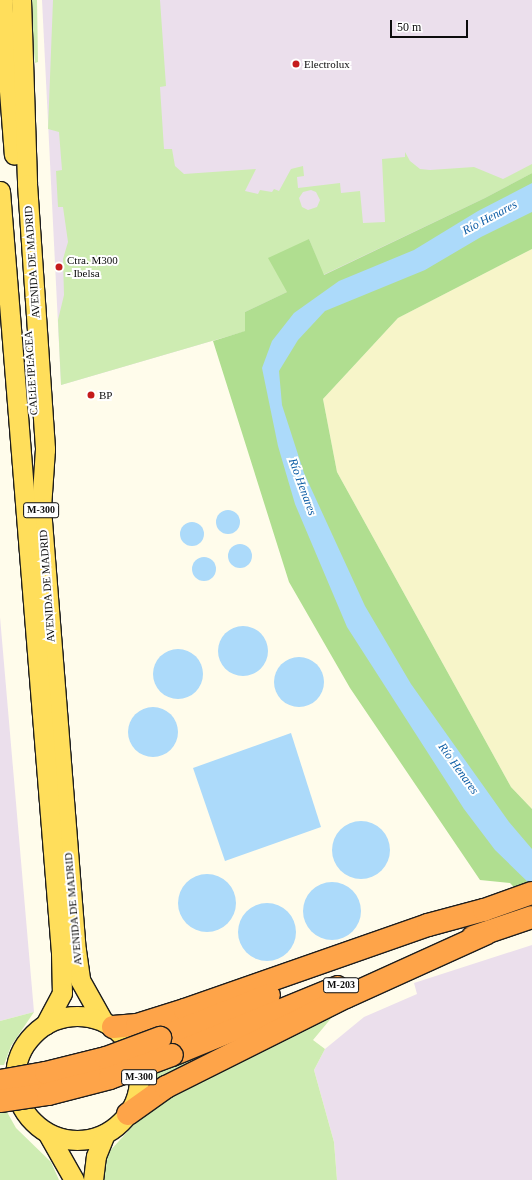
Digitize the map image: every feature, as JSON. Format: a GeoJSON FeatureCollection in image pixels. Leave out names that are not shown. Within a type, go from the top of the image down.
{"type":"FeatureCollection","features":[{"type":"Feature","properties":{"kind":"highway","name":"M-203"},"geometry":{"type":"LineString","coordinates":[[0,1101],[48,1094],[95,1082],[166,1047],[491,908],[532,893]]}},
{"type":"Feature","properties":{"kind":"highway","name":"M-203"},"geometry":{"type":"LineString","coordinates":[[108,1024],[137,1025],[428,925],[491,908]]}},
{"type":"Feature","properties":{"kind":"highway","name":"M-203"},"geometry":{"type":"LineString","coordinates":[[0,1081],[46,1073],[106,1058],[166,1047],[341,985],[432,950],[522,921]]}},
{"type":"Feature","properties":{"kind":"highway"},"geometry":{"type":"LineString","coordinates":[[128,1114],[166,1087],[346,997],[487,933]]}},
{"type":"Feature","properties":{"kind":"main road","name":"CALLE IPLACEA"},"geometry":{"type":"LineString","coordinates":[[2,0],[41,508]]}},
{"type":"Feature","properties":{"kind":"main road","name":"AVENIDA DE MADRID"},"geometry":{"type":"LineString","coordinates":[[22,8],[27,184],[44,449],[41,508],[76,950],[80,980],[108,1024]]}},
{"type":"Feature","properties":{"kind":"main road"},"geometry":{"type":"LineString","coordinates":[[22,8],[37,142]]}},
{"type":"Feature","properties":{"kind":"main road","name":"AVENIDA DE MADRID"},"geometry":{"type":"LineString","coordinates":[[0,191],[61,953],[62,993],[45,1025]]}},
{"type":"Feature","properties":{"kind":"main road","name":"M-300"},"geometry":{"type":"LineString","coordinates":[[48,1134],[71,1141],[86,1140],[105,1134],[128,1114],[137,1094],[139,1075],[133,1051],[108,1024],[78,1016],[56,1020],[45,1025],[29,1038],[19,1055],[15,1085],[20,1104],[28,1116],[48,1134],[74,1180]]}},
{"type":"Feature","properties":{"kind":"main road","name":"M-300"},"geometry":{"type":"LineString","coordinates":[[93,1180],[96,1156],[105,1134]]}},
{"type":"Feature","properties":{"kind":"shaded area"},"geometry":{"type":"Polygon","coordinates":[[[42,0],[532,0],[532,173],[246,331],[61,385],[42,0]]]}},
{"type":"Feature","properties":{"kind":"shaded area"},"geometry":{"type":"Polygon","coordinates":[[[532,249],[532,809],[511,787],[337,472],[323,399],[398,318],[532,249]]]}},
{"type":"Feature","properties":{"kind":"shaded area"},"geometry":{"type":"Polygon","coordinates":[[[0,617],[34,1012],[0,1021],[0,617]]]}},
{"type":"Feature","properties":{"kind":"shaded area"},"geometry":{"type":"Polygon","coordinates":[[[532,945],[532,1180],[337,1180],[334,1142],[314,1070],[325,1049],[364,1017],[417,994],[414,983],[532,945]]]}},
{"type":"Feature","properties":{"kind":"green space"},"geometry":{"type":"Polygon","coordinates":[[[29,0],[37,0],[38,62],[35,63],[29,0]]]}},
{"type":"Feature","properties":{"kind":"green space"},"geometry":{"type":"Polygon","coordinates":[[[53,0],[160,0],[166,86],[160,87],[164,149],[172,149],[175,166],[184,174],[256,169],[245,191],[258,194],[260,190],[272,192],[274,189],[279,191],[291,169],[303,166],[304,176],[297,177],[298,188],[340,183],[341,193],[360,191],[363,223],[385,222],[382,159],[405,157],[405,152],[410,161],[420,169],[430,170],[474,167],[503,179],[532,164],[532,173],[485,198],[323,275],[309,239],[287,292],[245,312],[246,331],[61,385],[58,320],[64,295],[63,259],[68,242],[63,207],[58,207],[56,171],[62,170],[59,132],[48,129],[53,0]],[[311,190],[303,192],[299,198],[302,207],[308,210],[317,207],[320,200],[316,192],[311,190]]]}},
{"type":"Feature","properties":{"kind":"green space"},"geometry":{"type":"Polygon","coordinates":[[[532,173],[532,249],[398,318],[323,399],[337,472],[511,787],[532,809],[532,906],[510,883],[480,880],[350,688],[289,582],[213,341],[245,331],[245,312],[287,292],[268,258],[309,239],[324,275],[485,198],[532,173]]]}},
{"type":"Feature","properties":{"kind":"green space"},"geometry":{"type":"Polygon","coordinates":[[[321,1005],[157,1088],[153,1073],[321,1005]]]}},
{"type":"Feature","properties":{"kind":"green space"},"geometry":{"type":"Polygon","coordinates":[[[34,1012],[11,1046],[4,1065],[0,1065],[0,1021],[34,1012]]]}},
{"type":"Feature","properties":{"kind":"green space"},"geometry":{"type":"Polygon","coordinates":[[[333,1016],[313,1040],[325,1049],[314,1070],[334,1142],[337,1180],[103,1180],[107,1154],[154,1103],[333,1016]]]}},
{"type":"Feature","properties":{"kind":"green space"},"geometry":{"type":"Polygon","coordinates":[[[0,1112],[7,1112],[16,1128],[51,1162],[59,1180],[0,1180],[0,1112]]]}},
{"type":"Feature","properties":{"kind":"water","name":"Río Henares"},"geometry":{"type":"Polygon","coordinates":[[[532,183],[532,212],[481,237],[425,270],[325,311],[298,340],[279,371],[282,405],[304,473],[365,606],[411,684],[509,822],[532,849],[532,886],[495,850],[464,809],[347,627],[295,504],[278,446],[262,368],[272,341],[294,313],[339,281],[414,250],[478,211],[532,183]]]}},
{"type":"Feature","properties":{"kind":"water"},"geometry":{"type":"Polygon","coordinates":[[[228,510],[236,514],[240,522],[236,530],[228,534],[220,530],[216,522],[220,514],[228,510]]]}},
{"type":"Feature","properties":{"kind":"water"},"geometry":{"type":"Polygon","coordinates":[[[192,522],[200,526],[204,534],[200,542],[192,546],[184,542],[180,534],[184,526],[192,522]]]}},
{"type":"Feature","properties":{"kind":"water"},"geometry":{"type":"Polygon","coordinates":[[[240,544],[248,548],[252,556],[248,564],[240,568],[232,564],[228,556],[232,548],[240,544]]]}},
{"type":"Feature","properties":{"kind":"water"},"geometry":{"type":"Polygon","coordinates":[[[204,557],[212,561],[216,569],[212,577],[204,581],[196,577],[192,569],[196,561],[204,557]]]}},
{"type":"Feature","properties":{"kind":"water"},"geometry":{"type":"Polygon","coordinates":[[[238,626],[248,626],[261,633],[268,646],[268,656],[261,669],[248,676],[238,676],[229,672],[222,665],[218,656],[218,646],[222,637],[229,630],[238,626]]]}},
{"type":"Feature","properties":{"kind":"water"},"geometry":{"type":"Polygon","coordinates":[[[173,649],[183,649],[196,656],[203,669],[203,679],[196,692],[183,699],[173,699],[164,695],[157,688],[153,679],[153,669],[157,660],[164,653],[173,649]]]}},
{"type":"Feature","properties":{"kind":"water"},"geometry":{"type":"Polygon","coordinates":[[[294,657],[304,657],[317,664],[324,677],[324,687],[317,700],[304,707],[294,707],[285,703],[278,696],[274,687],[274,677],[278,668],[285,661],[294,657]]]}},
{"type":"Feature","properties":{"kind":"water"},"geometry":{"type":"Polygon","coordinates":[[[148,707],[158,707],[171,714],[178,727],[178,737],[171,750],[158,757],[148,757],[139,753],[132,746],[128,737],[128,727],[132,718],[139,711],[148,707]]]}},
{"type":"Feature","properties":{"kind":"water"},"geometry":{"type":"Polygon","coordinates":[[[291,733],[321,827],[225,861],[193,768],[291,733]]]}},
{"type":"Feature","properties":{"kind":"water"},"geometry":{"type":"Polygon","coordinates":[[[361,821],[372,823],[385,834],[388,839],[390,850],[388,861],[377,874],[372,877],[361,879],[350,877],[337,866],[334,861],[332,850],[334,839],[345,826],[350,823],[361,821]]]}},
{"type":"Feature","properties":{"kind":"water"},"geometry":{"type":"Polygon","coordinates":[[[207,874],[218,876],[231,887],[234,892],[236,903],[234,914],[223,927],[218,930],[207,932],[196,930],[183,919],[180,914],[178,903],[180,892],[191,879],[196,876],[207,874]]]}},
{"type":"Feature","properties":{"kind":"water"},"geometry":{"type":"Polygon","coordinates":[[[332,882],[343,884],[356,895],[359,900],[361,911],[359,922],[348,935],[343,938],[332,940],[321,938],[308,927],[305,922],[303,911],[305,900],[316,887],[321,884],[332,882]]]}},
{"type":"Feature","properties":{"kind":"water"},"geometry":{"type":"Polygon","coordinates":[[[267,903],[278,905],[291,916],[294,921],[296,932],[294,943],[283,956],[278,959],[267,961],[256,959],[243,948],[240,943],[238,932],[240,921],[251,908],[256,905],[267,903]]]}},
{"type":"Feature","properties":{"kind":"place","name":"Electrolux"},"geometry":{"type":"Point","coordinates":[296,64]}},
{"type":"Feature","properties":{"kind":"place","name":"Ctra. M300 - Ibelsa"},"geometry":{"type":"Point","coordinates":[59,267]}},
{"type":"Feature","properties":{"kind":"place","name":"BP"},"geometry":{"type":"Point","coordinates":[91,395]}}]}
